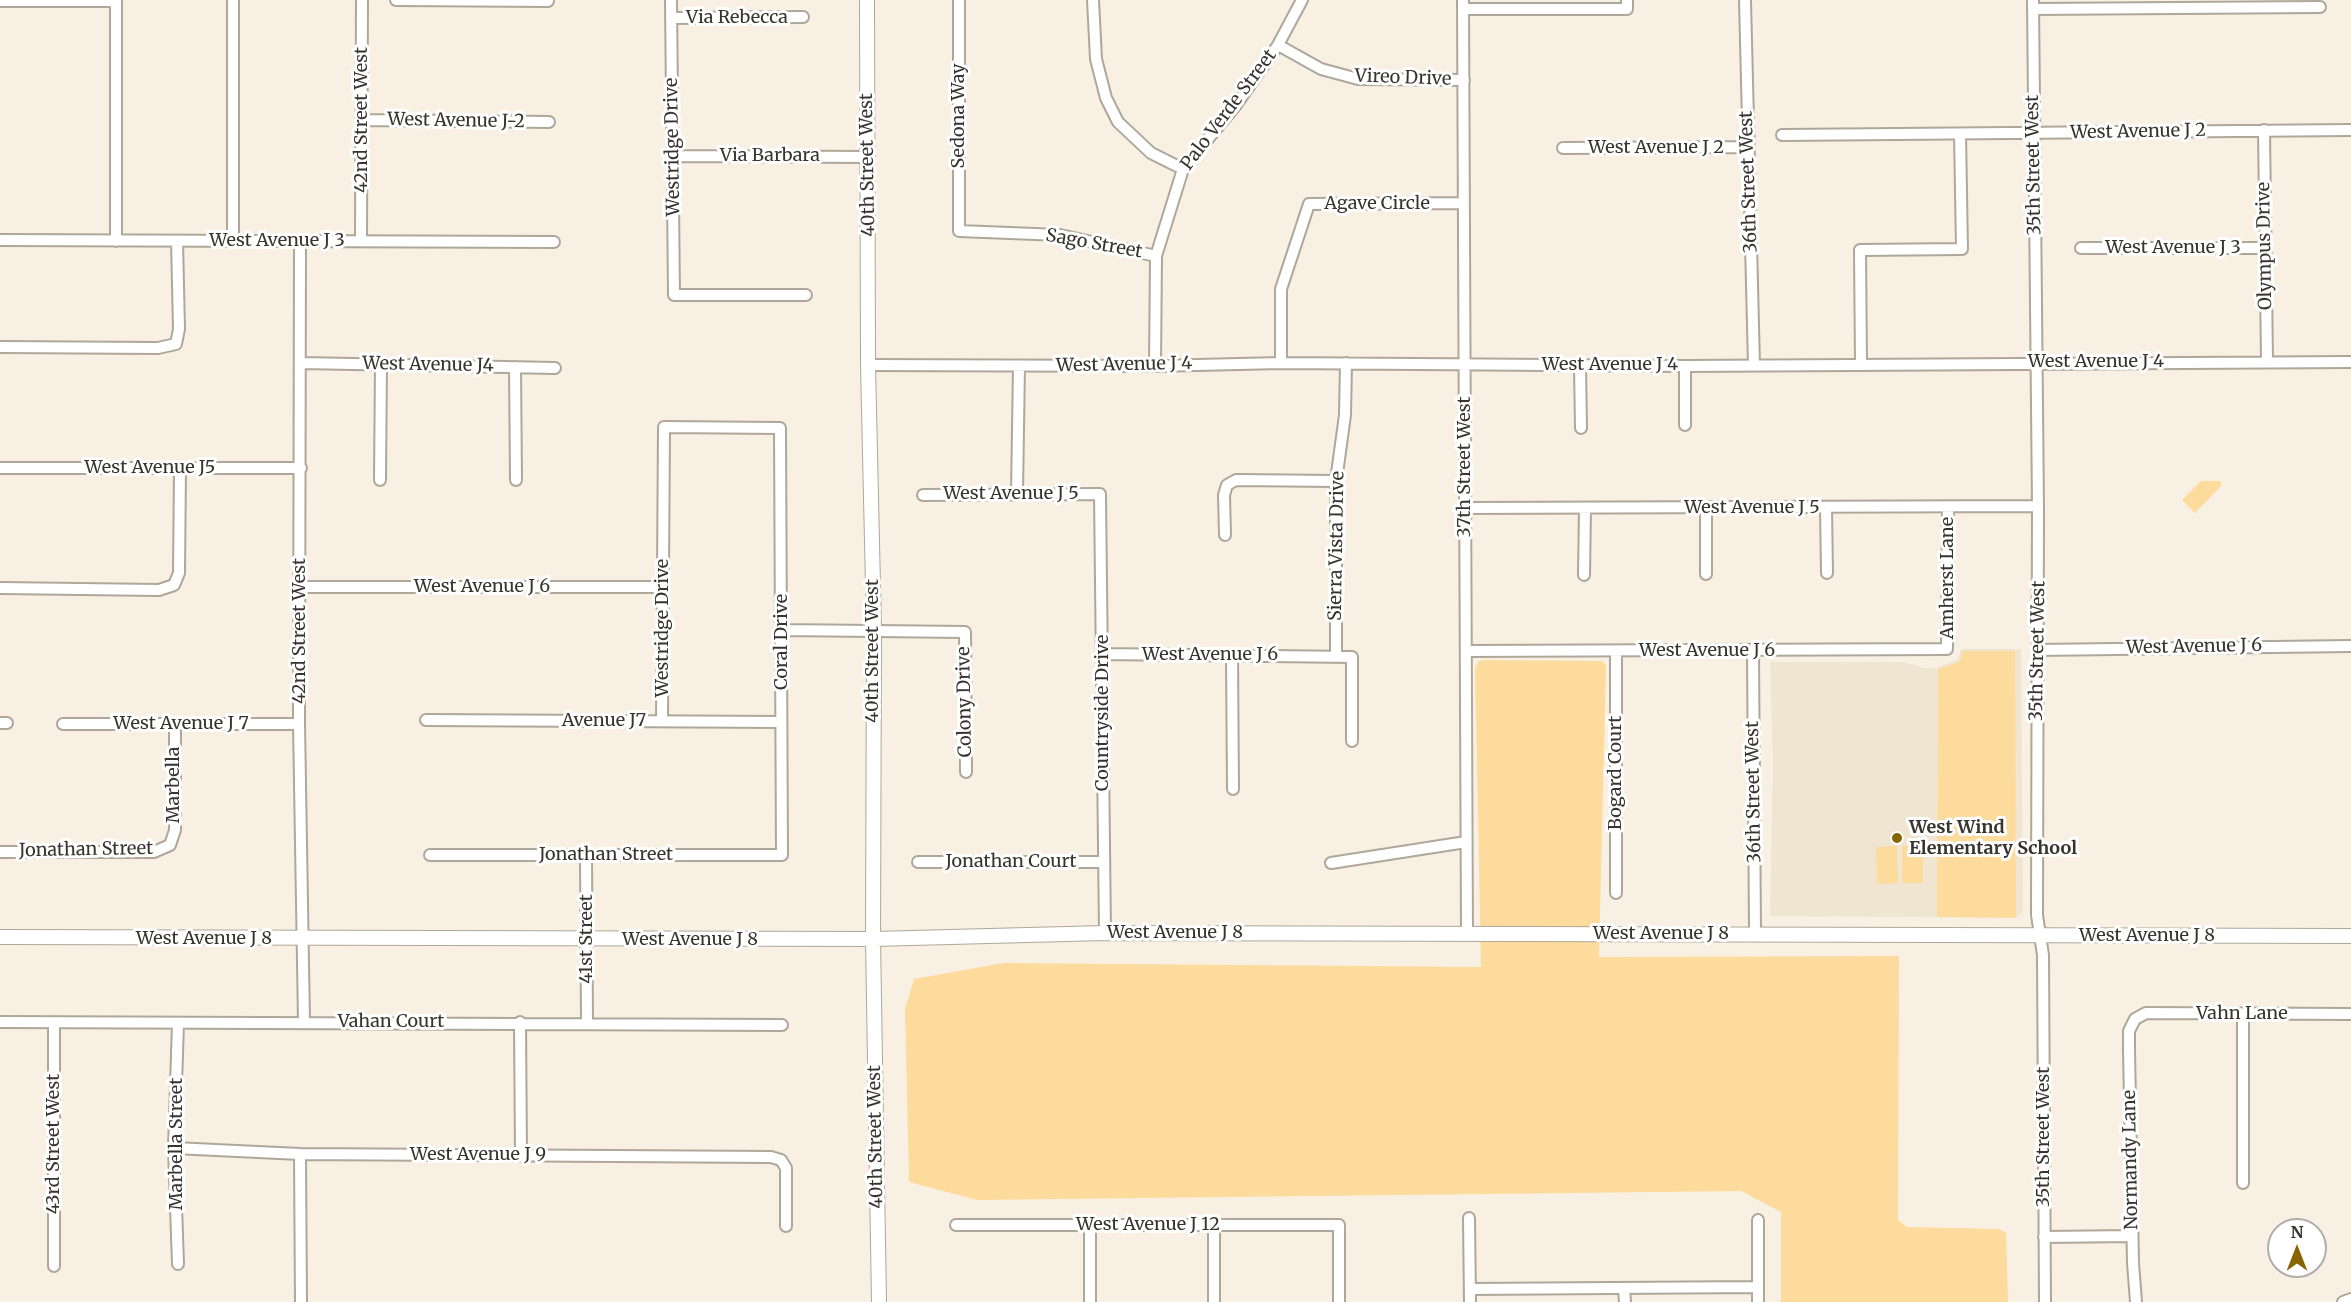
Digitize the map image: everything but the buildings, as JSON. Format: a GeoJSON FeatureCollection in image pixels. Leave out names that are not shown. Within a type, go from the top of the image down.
{"type":"FeatureCollection","features":[{"type":"Feature","properties":{"kind":"street"},"geometry":{"type":"LineString","coordinates":[[233,0],[233,240]]}},
{"type":"Feature","properties":{"kind":"street","name":"42nd Street West"},"geometry":{"type":"LineString","coordinates":[[361,240],[362,0]]}},
{"type":"Feature","properties":{"kind":"street"},"geometry":{"type":"LineString","coordinates":[[396,0],[548,0]]}},
{"type":"Feature","properties":{"kind":"street","name":"Westridge Drive"},"geometry":{"type":"LineString","coordinates":[[671,0],[674,295],[806,295]]}},
{"type":"Feature","properties":{"kind":"street","name":"40th Street West"},"geometry":{"type":"LineString","coordinates":[[867,0],[866,157],[870,253],[868,365],[874,630],[873,939],[879,1302]]}},
{"type":"Feature","properties":{"kind":"street","name":"Sedona Way"},"geometry":{"type":"LineString","coordinates":[[959,0],[959,231]]}},
{"type":"Feature","properties":{"kind":"street"},"geometry":{"type":"LineString","coordinates":[[1093,0],[1096,59],[1106,98],[1118,122],[1151,153],[1183,169]]}},
{"type":"Feature","properties":{"kind":"street","name":"Palo Verde Street"},"geometry":{"type":"LineString","coordinates":[[1155,366],[1156,256],[1183,169],[1236,105],[1278,45],[1302,0]]}},
{"type":"Feature","properties":{"kind":"street","name":"36th Street West"},"geometry":{"type":"LineString","coordinates":[[1745,0],[1754,365]]}},
{"type":"Feature","properties":{"kind":"street"},"geometry":{"type":"LineString","coordinates":[[0,1],[116,1],[116,241]]}},
{"type":"Feature","properties":{"kind":"street"},"geometry":{"type":"LineString","coordinates":[[1463,4],[1627,4]]}},
{"type":"Feature","properties":{"kind":"street","name":"37th Street West"},"geometry":{"type":"LineString","coordinates":[[1463,4],[1467,933]]}},
{"type":"Feature","properties":{"kind":"street"},"geometry":{"type":"LineString","coordinates":[[2033,4],[2244,4],[2320,7]]}},
{"type":"Feature","properties":{"kind":"street","name":"35th Street West"},"geometry":{"type":"LineString","coordinates":[[2033,4],[2038,506],[2037,915],[2042,936],[2045,1302]]}},
{"type":"Feature","properties":{"kind":"street","name":"Via Rebecca"},"geometry":{"type":"LineString","coordinates":[[671,18],[802,17]]}},
{"type":"Feature","properties":{"kind":"street","name":"Vireo Drive"},"geometry":{"type":"LineString","coordinates":[[1278,45],[1321,69],[1358,79],[1464,80]]}},
{"type":"Feature","properties":{"kind":"street","name":"West Avenue J-2"},"geometry":{"type":"LineString","coordinates":[[362,120],[549,122]]}},
{"type":"Feature","properties":{"kind":"street","name":"Olympus Drive"},"geometry":{"type":"LineString","coordinates":[[2264,130],[2267,361]]}},
{"type":"Feature","properties":{"kind":"street","name":"West Avenue J 2"},"geometry":{"type":"LineString","coordinates":[[1782,135],[2351,130]]}},
{"type":"Feature","properties":{"kind":"street"},"geometry":{"type":"LineString","coordinates":[[1861,364],[1860,250],[1962,249],[1960,134]]}},
{"type":"Feature","properties":{"kind":"street","name":"West Avenue J 2"},"geometry":{"type":"LineString","coordinates":[[1563,148],[1748,147]]}},
{"type":"Feature","properties":{"kind":"street","name":"Via Barbara"},"geometry":{"type":"LineString","coordinates":[[674,156],[866,157]]}},
{"type":"Feature","properties":{"kind":"street","name":"Agave Circle"},"geometry":{"type":"LineString","coordinates":[[1281,363],[1281,289],[1309,204],[1464,203]]}},
{"type":"Feature","properties":{"kind":"street","name":"Sago Street"},"geometry":{"type":"LineString","coordinates":[[959,231],[1060,235],[1156,256]]}},
{"type":"Feature","properties":{"kind":"street","name":"West Avenue J 3"},"geometry":{"type":"LineString","coordinates":[[0,240],[554,242]]}},
{"type":"Feature","properties":{"kind":"street","name":"42nd Street West"},"geometry":{"type":"LineString","coordinates":[[300,240],[302,363],[299,724],[304,1021]]}},
{"type":"Feature","properties":{"kind":"street"},"geometry":{"type":"LineString","coordinates":[[0,347],[158,348],[176,344],[179,329],[177,241]]}},
{"type":"Feature","properties":{"kind":"street","name":"West Avenue J 3"},"geometry":{"type":"LineString","coordinates":[[2081,248],[2265,248]]}},
{"type":"Feature","properties":{"kind":"street","name":"West Avenue J 4"},"geometry":{"type":"LineString","coordinates":[[868,365],[1155,366],[1346,363],[1684,366],[2351,362]]}},
{"type":"Feature","properties":{"kind":"street","name":"West Avenue J4"},"geometry":{"type":"LineString","coordinates":[[302,363],[555,368]]}},
{"type":"Feature","properties":{"kind":"street","name":"Sierra Vista Drive"},"geometry":{"type":"LineString","coordinates":[[1336,656],[1336,481],[1345,415],[1346,363]]}},
{"type":"Feature","properties":{"kind":"street"},"geometry":{"type":"LineString","coordinates":[[380,480],[381,364]]}},
{"type":"Feature","properties":{"kind":"street"},"geometry":{"type":"LineString","coordinates":[[1017,493],[1019,366]]}},
{"type":"Feature","properties":{"kind":"street"},"geometry":{"type":"LineString","coordinates":[[1580,366],[1581,428]]}},
{"type":"Feature","properties":{"kind":"street"},"geometry":{"type":"LineString","coordinates":[[1684,366],[1685,425]]}},
{"type":"Feature","properties":{"kind":"street"},"geometry":{"type":"LineString","coordinates":[[515,367],[516,480]]}},
{"type":"Feature","properties":{"kind":"street","name":"Westridge Drive"},"geometry":{"type":"LineString","coordinates":[[662,721],[664,427]]}},
{"type":"Feature","properties":{"kind":"street","name":"Coral Drive"},"geometry":{"type":"LineString","coordinates":[[664,427],[780,428],[782,855]]}},
{"type":"Feature","properties":{"kind":"street","name":"West Avenue J5"},"geometry":{"type":"LineString","coordinates":[[0,468],[301,468]]}},
{"type":"Feature","properties":{"kind":"street"},"geometry":{"type":"LineString","coordinates":[[0,588],[159,590],[174,585],[179,573],[180,468]]}},
{"type":"Feature","properties":{"kind":"street"},"geometry":{"type":"LineString","coordinates":[[1225,535],[1224,495],[1227,485],[1236,480],[1336,481]]}},
{"type":"Feature","properties":{"kind":"street","name":"West Avenue J 5"},"geometry":{"type":"LineString","coordinates":[[923,495],[1100,494]]}},
{"type":"Feature","properties":{"kind":"street","name":"Countryside Drive"},"geometry":{"type":"LineString","coordinates":[[1100,494],[1105,933]]}},
{"type":"Feature","properties":{"kind":"street","name":"West Avenue J 5"},"geometry":{"type":"LineString","coordinates":[[1466,508],[2038,506]]}},
{"type":"Feature","properties":{"kind":"street","name":"Amherst Lane"},"geometry":{"type":"LineString","coordinates":[[1947,649],[1948,507]]}},
{"type":"Feature","properties":{"kind":"street"},"geometry":{"type":"LineString","coordinates":[[1706,508],[1706,574]]}},
{"type":"Feature","properties":{"kind":"street"},"geometry":{"type":"LineString","coordinates":[[1826,508],[1827,573]]}},
{"type":"Feature","properties":{"kind":"street"},"geometry":{"type":"LineString","coordinates":[[1584,575],[1585,509]]}},
{"type":"Feature","properties":{"kind":"street","name":"West Avenue J 6"},"geometry":{"type":"LineString","coordinates":[[300,587],[663,587]]}},
{"type":"Feature","properties":{"kind":"street"},"geometry":{"type":"LineString","coordinates":[[782,630],[874,630]]}},
{"type":"Feature","properties":{"kind":"street","name":"Colony Drive"},"geometry":{"type":"LineString","coordinates":[[874,630],[964,632],[966,772]]}},
{"type":"Feature","properties":{"kind":"street","name":"West Avenue J 6"},"geometry":{"type":"LineString","coordinates":[[2038,650],[2351,646]]}},
{"type":"Feature","properties":{"kind":"street","name":"West Avenue J 6"},"geometry":{"type":"LineString","coordinates":[[1466,651],[1947,649]]}},
{"type":"Feature","properties":{"kind":"street","name":"36th Street West"},"geometry":{"type":"LineString","coordinates":[[1753,651],[1755,934]]}},
{"type":"Feature","properties":{"kind":"street","name":"Bogard Court"},"geometry":{"type":"LineString","coordinates":[[1616,652],[1616,893]]}},
{"type":"Feature","properties":{"kind":"street","name":"West Avenue J 6"},"geometry":{"type":"LineString","coordinates":[[1103,654],[1352,657],[1352,741]]}},
{"type":"Feature","properties":{"kind":"street"},"geometry":{"type":"LineString","coordinates":[[1232,655],[1233,789]]}},
{"type":"Feature","properties":{"kind":"street","name":"Avenue J7"},"geometry":{"type":"LineString","coordinates":[[426,720],[781,722]]}},
{"type":"Feature","properties":{"kind":"street","name":"West Avenue J 7"},"geometry":{"type":"LineString","coordinates":[[63,724],[299,724]]}},
{"type":"Feature","properties":{"kind":"street","name":"Marbella"},"geometry":{"type":"LineString","coordinates":[[170,845],[175,830],[175,724]]}},
{"type":"Feature","properties":{"kind":"street"},"geometry":{"type":"LineString","coordinates":[[1331,863],[1466,842]]}},
{"type":"Feature","properties":{"kind":"street","name":"Jonathan Street"},"geometry":{"type":"LineString","coordinates":[[0,852],[154,852],[170,845]]}},
{"type":"Feature","properties":{"kind":"street","name":"Jonathan Street"},"geometry":{"type":"LineString","coordinates":[[430,855],[782,855]]}},
{"type":"Feature","properties":{"kind":"street","name":"41st Street"},"geometry":{"type":"LineString","coordinates":[[586,855],[587,1023]]}},
{"type":"Feature","properties":{"kind":"street","name":"Jonathan Court"},"geometry":{"type":"LineString","coordinates":[[918,862],[1104,862]]}},
{"type":"Feature","properties":{"kind":"street","name":"West Avenue J 8"},"geometry":{"type":"LineString","coordinates":[[0,937],[302,940],[873,939],[1105,933],[2351,936]]}},
{"type":"Feature","properties":{"kind":"street","name":"Vahn Lane"},"geometry":{"type":"LineString","coordinates":[[2135,1018],[2146,1013],[2351,1014]]}},
{"type":"Feature","properties":{"kind":"street"},"geometry":{"type":"LineString","coordinates":[[2244,1014],[2244,1183]]}},
{"type":"Feature","properties":{"kind":"street","name":"Normandy Lane"},"geometry":{"type":"LineString","coordinates":[[2135,1018],[2129,1031],[2132,1236],[2136,1302]]}},
{"type":"Feature","properties":{"kind":"street","name":"Vahan Court"},"geometry":{"type":"LineString","coordinates":[[0,1022],[782,1024]]}},
{"type":"Feature","properties":{"kind":"street"},"geometry":{"type":"LineString","coordinates":[[520,1022],[521,1155]]}},
{"type":"Feature","properties":{"kind":"street","name":"43rd Street West"},"geometry":{"type":"LineString","coordinates":[[54,1023],[54,1266]]}},
{"type":"Feature","properties":{"kind":"street","name":"Marbella Street"},"geometry":{"type":"LineString","coordinates":[[178,1023],[174,1148],[178,1264]]}},
{"type":"Feature","properties":{"kind":"street","name":"West Avenue J 9"},"geometry":{"type":"LineString","coordinates":[[174,1148],[300,1154],[771,1157],[781,1160],[786,1168],[786,1226]]}},
{"type":"Feature","properties":{"kind":"street"},"geometry":{"type":"LineString","coordinates":[[300,1154],[301,1302]]}},
{"type":"Feature","properties":{"kind":"street"},"geometry":{"type":"LineString","coordinates":[[1469,1218],[1470,1302]]}},
{"type":"Feature","properties":{"kind":"street"},"geometry":{"type":"LineString","coordinates":[[1758,1220],[1758,1302]]}},
{"type":"Feature","properties":{"kind":"street"},"geometry":{"type":"LineString","coordinates":[[1090,1225],[1090,1302]]}},
{"type":"Feature","properties":{"kind":"street"},"geometry":{"type":"LineString","coordinates":[[1214,1225],[1215,1302]]}},
{"type":"Feature","properties":{"kind":"street","name":"West Avenue J 12"},"geometry":{"type":"LineString","coordinates":[[956,1226],[1340,1225],[1340,1302]]}},
{"type":"Feature","properties":{"kind":"street"},"geometry":{"type":"LineString","coordinates":[[2044,1237],[2132,1236]]}},
{"type":"Feature","properties":{"kind":"street"},"geometry":{"type":"LineString","coordinates":[[1470,1289],[1758,1287]]}},
{"type":"Feature","properties":{"kind":"street"},"geometry":{"type":"LineString","coordinates":[[1624,1289],[1625,1302]]}},
{"type":"Feature","properties":{"kind":"street"},"geometry":{"type":"LineString","coordinates":[[2343,1302],[2351,1299]]}},
{"type":"Feature","properties":{"kind":"shaded area"},"geometry":{"type":"Polygon","coordinates":[[[2201,481],[2221,481],[2221,486],[2195,513],[2182,500],[2201,481]]]}},
{"type":"Feature","properties":{"kind":"shaded area","name":"West Wind Elementary School"},"geometry":{"type":"Polygon","coordinates":[[[1961,649],[2021,649],[2023,912],[2016,918],[1770,916],[1773,764],[1770,662],[1903,662],[1925,668],[1937,668],[1958,659],[1961,649]]]}},
{"type":"Feature","properties":{"kind":"shaded area"},"geometry":{"type":"Polygon","coordinates":[[[1963,651],[2015,651],[2016,918],[1937,917],[1938,669],[1959,662],[1963,651]]]}},
{"type":"Feature","properties":{"kind":"shaded area"},"geometry":{"type":"Polygon","coordinates":[[[1479,661],[1603,661],[1606,666],[1599,957],[1899,956],[1898,1220],[1907,1227],[1999,1229],[2006,1233],[2008,1302],[1781,1302],[1781,1212],[1741,1191],[977,1200],[909,1182],[905,1009],[914,979],[1003,963],[1481,967],[1475,668],[1479,661]]]}},
{"type":"Feature","properties":{"kind":"shaded area"},"geometry":{"type":"Polygon","coordinates":[[[1897,846],[1898,883],[1877,884],[1876,847],[1897,846]]]}},
{"type":"Feature","properties":{"kind":"shaded area"},"geometry":{"type":"Polygon","coordinates":[[[1902,846],[1923,846],[1923,883],[1902,883],[1902,846]]]}},
{"type":"Feature","properties":{"kind":"place","name":"West Wind Elementary School"},"geometry":{"type":"Point","coordinates":[1897,838]}}]}
